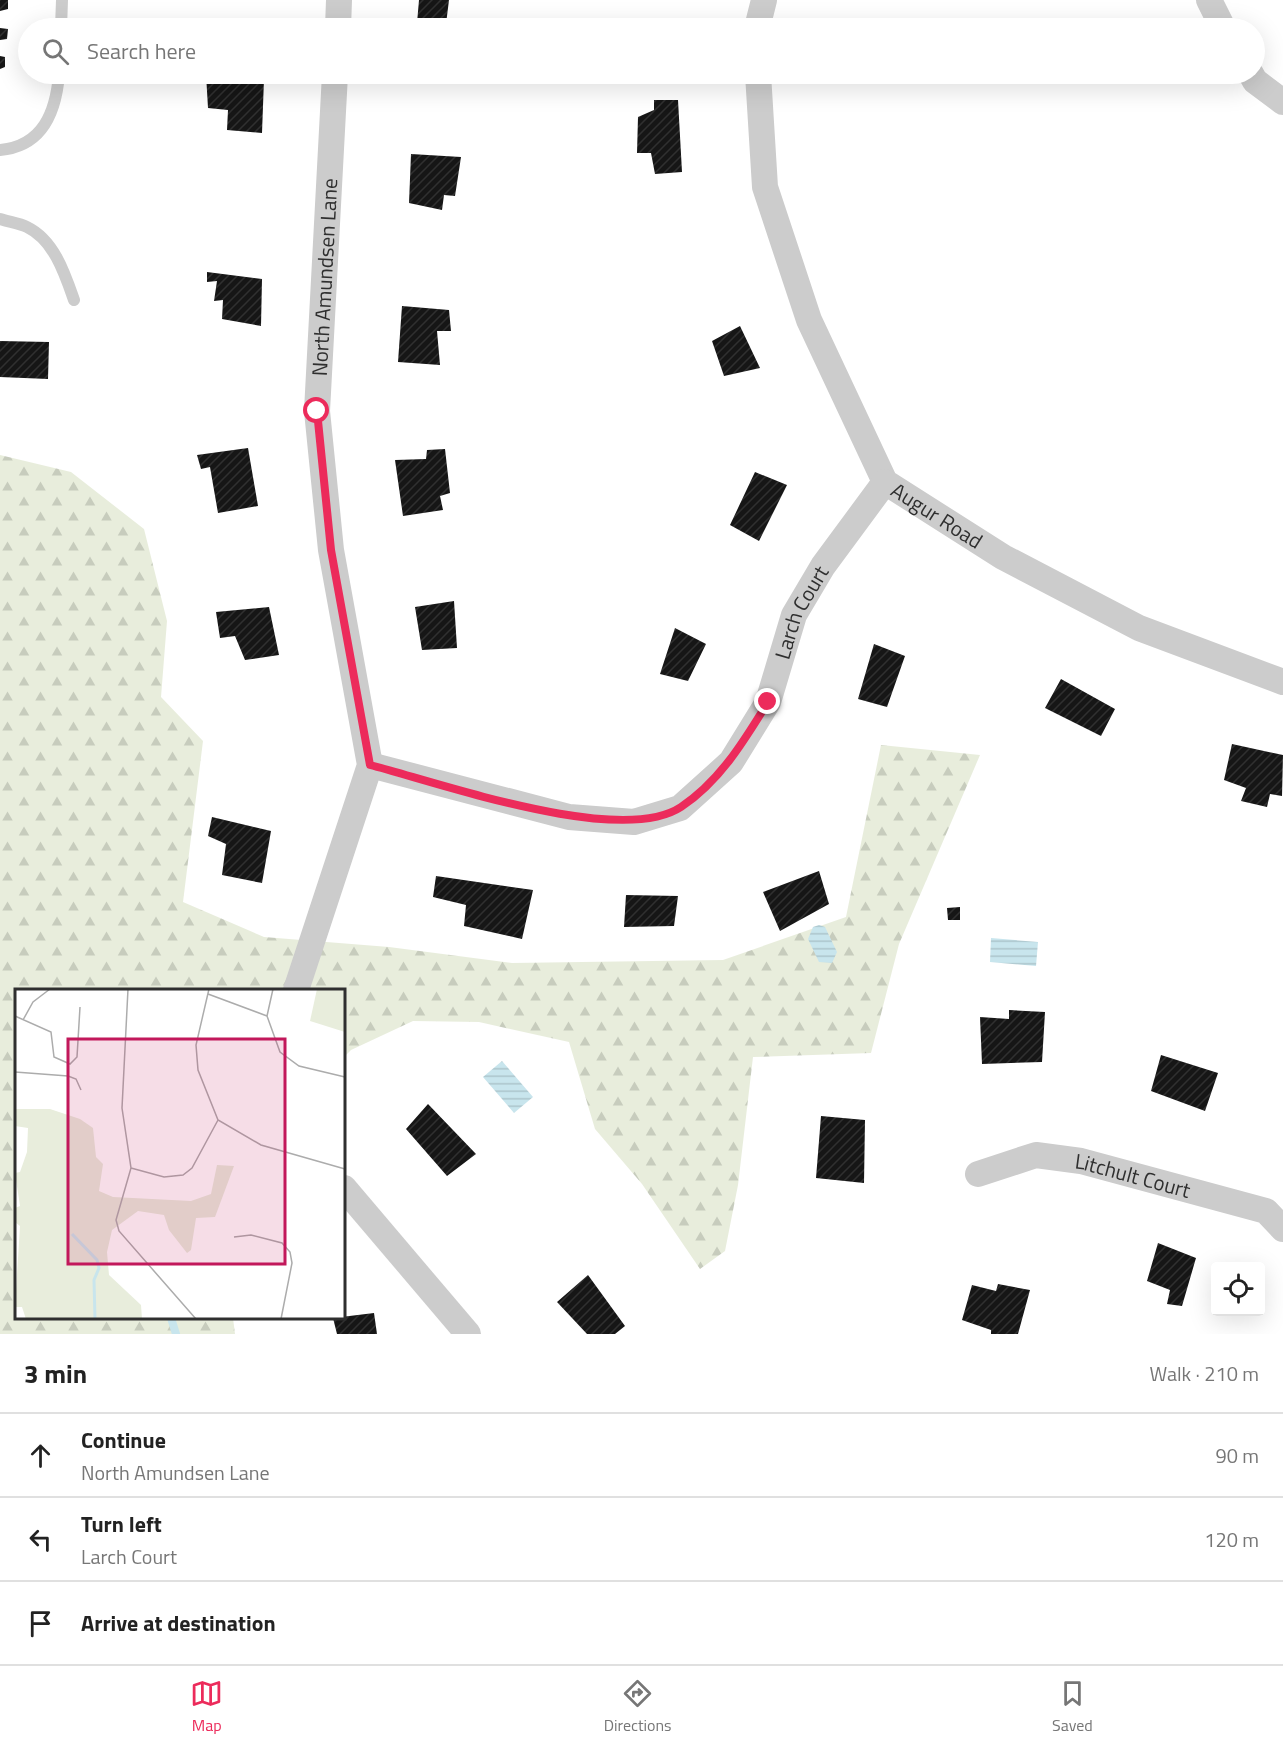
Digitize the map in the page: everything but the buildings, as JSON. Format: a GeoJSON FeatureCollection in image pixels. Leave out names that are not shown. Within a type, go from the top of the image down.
{"type":"FeatureCollection","features":[{"type":"Feature","properties":{"kind":"street"},"geometry":{"type":"LineString","coordinates":[[338,18],[339,0]]}},
{"type":"Feature","properties":{"kind":"street"},"geometry":{"type":"LineString","coordinates":[[760,18],[764,0]]}},
{"type":"Feature","properties":{"kind":"street"},"geometry":{"type":"LineString","coordinates":[[1209,0],[1218,18]]}},
{"type":"Feature","properties":{"kind":"street","name":"North Amundsen Lane"},"geometry":{"type":"LineString","coordinates":[[334,84],[317,411],[331,550],[370,765]]}},
{"type":"Feature","properties":{"kind":"street","name":"Augur Road"},"geometry":{"type":"LineString","coordinates":[[759,84],[765,187],[809,320],[885,482],[1003,557],[1139,628],[1283,682]]}},
{"type":"Feature","properties":{"kind":"street"},"geometry":{"type":"LineString","coordinates":[[1259,84],[1283,102]]}},
{"type":"Feature","properties":{"kind":"street","name":"Larch Court"},"geometry":{"type":"LineString","coordinates":[[370,765],[569,817],[634,822],[680,808],[731,762],[768,702],[794,615],[824,566],[885,482]]}},
{"type":"Feature","properties":{"kind":"street"},"geometry":{"type":"LineString","coordinates":[[296,989],[370,765]]}},
{"type":"Feature","properties":{"kind":"street","name":"Litchult Court"},"geometry":{"type":"LineString","coordinates":[[978,1174],[1036,1155],[1081,1161],[1266,1211],[1283,1229]]}},
{"type":"Feature","properties":{"kind":"street"},"geometry":{"type":"LineString","coordinates":[[345,1189],[468,1334]]}},
{"type":"Feature","properties":{"kind":"lane"},"geometry":{"type":"LineString","coordinates":[[61,18],[62,0]]}},
{"type":"Feature","properties":{"kind":"lane"},"geometry":{"type":"LineString","coordinates":[[0,150],[30,141],[46,126],[54,108],[58,84]]}},
{"type":"Feature","properties":{"kind":"lane"},"geometry":{"type":"LineString","coordinates":[[0,219],[27,227],[44,239],[63,269],[74,300]]}},
{"type":"Feature","properties":{"kind":"green space"},"geometry":{"type":"Polygon","coordinates":[[[0,455],[71,472],[144,529],[167,621],[161,697],[203,741],[183,902],[264,937],[389,947],[512,963],[723,960],[846,917],[881,745],[980,755],[899,944],[871,1053],[753,1057],[738,1185],[725,1251],[700,1269],[642,1184],[595,1129],[569,1042],[479,1022],[413,1021],[351,1050],[345,1056],[345,989],[15,989],[15,1319],[233,1319],[235,1334],[0,1334],[0,455]]]}},
{"type":"Feature","properties":{"kind":"water"},"geometry":{"type":"Polygon","coordinates":[[[819,925],[825,927],[837,952],[832,963],[819,962],[808,939],[813,927],[819,925]]]}},
{"type":"Feature","properties":{"kind":"water"},"geometry":{"type":"Polygon","coordinates":[[[991,938],[1038,942],[1036,966],[990,962],[991,938]]]}},
{"type":"Feature","properties":{"kind":"water"},"geometry":{"type":"Polygon","coordinates":[[[502,1061],[533,1097],[514,1113],[483,1077],[502,1061]]]}},
{"type":"Feature","properties":{"kind":"waterway"},"geometry":{"type":"LineString","coordinates":[[171,1319],[176,1334]]}},
{"type":"Feature","properties":{"kind":"route"},"geometry":{"type":"LineString","coordinates":[[317,411],[331,550],[370,765],[569,817],[634,822],[680,808],[731,762],[768,702]]}}]}
